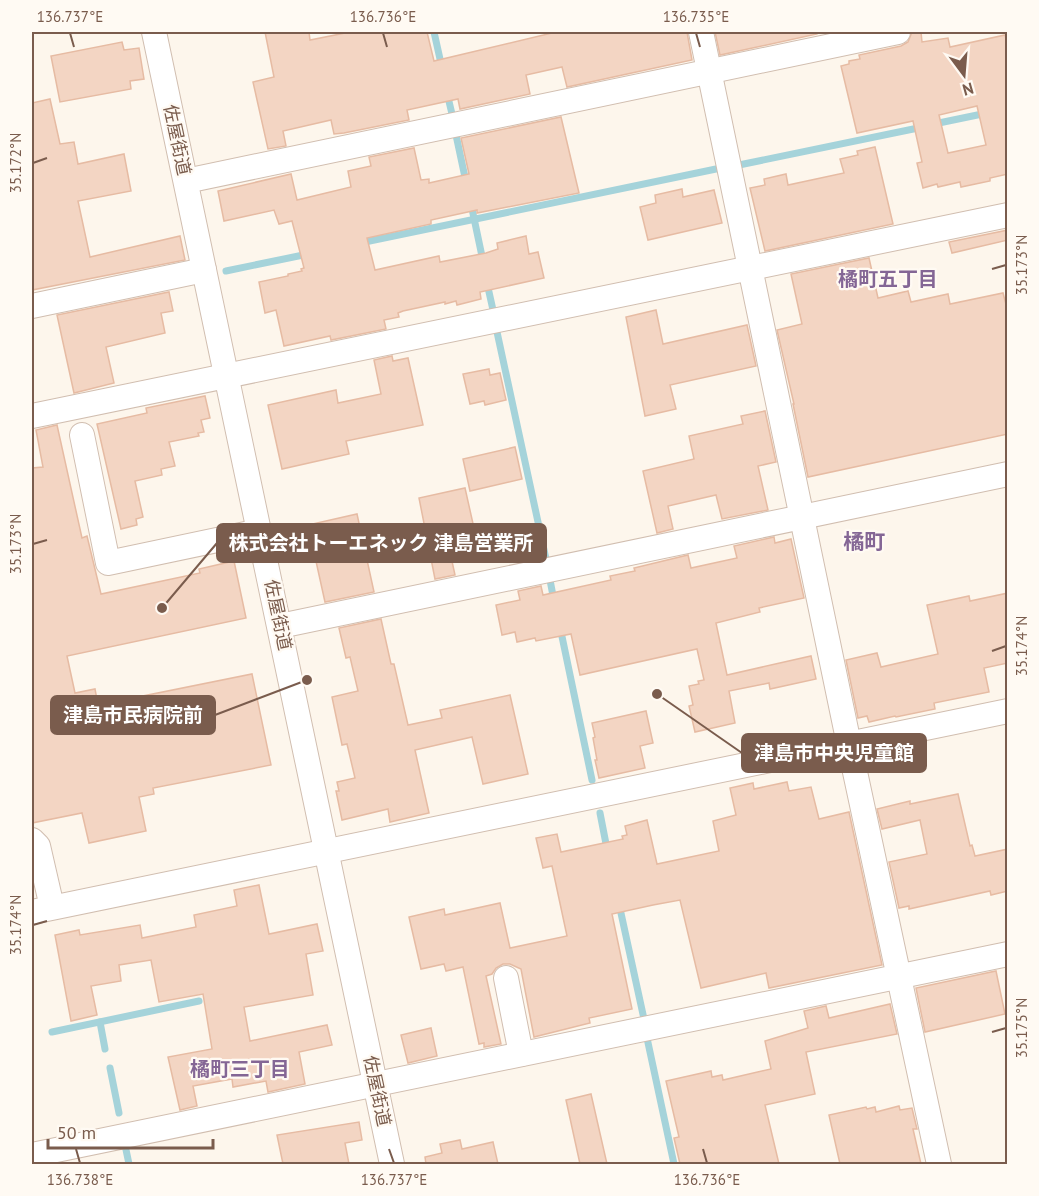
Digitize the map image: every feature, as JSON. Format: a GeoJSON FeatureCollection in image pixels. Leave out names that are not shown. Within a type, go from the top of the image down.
{"type":"FeatureCollection","features":[{"type":"Feature","properties":{"kind":"street","name":"佐屋街道"},"geometry":{"type":"LineString","coordinates":[[154,32],[392,1164]]}},
{"type":"Feature","properties":{"kind":"street"},"geometry":{"type":"LineString","coordinates":[[701,32],[939,1164]]}},
{"type":"Feature","properties":{"kind":"street"},"geometry":{"type":"LineString","coordinates":[[186,181],[898,32]]}},
{"type":"Feature","properties":{"kind":"street"},"geometry":{"type":"LineString","coordinates":[[32,416],[226,374],[1008,215]]}},
{"type":"Feature","properties":{"kind":"street"},"geometry":{"type":"LineString","coordinates":[[32,306],[204,270]]}},
{"type":"Feature","properties":{"kind":"street"},"geometry":{"type":"LineString","coordinates":[[82,435],[108,563],[260,531]]}},
{"type":"Feature","properties":{"kind":"street"},"geometry":{"type":"LineString","coordinates":[[280,626],[1008,474]]}},
{"type":"Feature","properties":{"kind":"street"},"geometry":{"type":"LineString","coordinates":[[32,840],[38,846],[42,910],[1008,711]]}},
{"type":"Feature","properties":{"kind":"street"},"geometry":{"type":"LineString","coordinates":[[32,1155],[1008,954]]}},
{"type":"Feature","properties":{"kind":"street"},"geometry":{"type":"LineString","coordinates":[[506,978],[521,1054]]}},
{"type":"Feature","properties":{"kind":"building"},"geometry":{"type":"Polygon","coordinates":[[[265,32],[309,32],[310,40],[350,32],[427,32],[434,61],[556,32],[687,32],[692,60],[567,87],[562,67],[526,75],[530,94],[460,109],[458,99],[407,110],[409,120],[344,133],[334,134],[331,120],[283,131],[286,146],[268,149],[253,82],[274,77],[265,32]]]}},
{"type":"Feature","properties":{"kind":"building"},"geometry":{"type":"Polygon","coordinates":[[[715,32],[817,32],[817,34],[720,55],[715,32]]]}},
{"type":"Feature","properties":{"kind":"building"},"geometry":{"type":"Polygon","coordinates":[[[912,32],[921,32],[922,42],[948,38],[950,47],[1005,35],[1008,47],[1008,174],[990,178],[990,181],[961,187],[960,182],[923,188],[917,163],[922,162],[913,121],[857,133],[841,66],[849,64],[849,61],[860,59],[859,55],[901,46],[908,42],[912,32]],[[977,106],[939,115],[948,153],[986,145],[977,106]]]}},
{"type":"Feature","properties":{"kind":"building"},"geometry":{"type":"Polygon","coordinates":[[[122,42],[124,50],[139,48],[144,79],[130,81],[131,89],[60,102],[51,56],[122,42]]]}},
{"type":"Feature","properties":{"kind":"building"},"geometry":{"type":"Polygon","coordinates":[[[50,99],[60,144],[74,142],[78,164],[124,154],[131,191],[78,201],[90,257],[180,236],[185,260],[32,290],[32,103],[50,99]]]}},
{"type":"Feature","properties":{"kind":"building"},"geometry":{"type":"Polygon","coordinates":[[[561,117],[579,193],[477,213],[477,210],[431,220],[431,224],[367,238],[375,270],[439,256],[440,262],[486,253],[498,249],[497,243],[526,236],[529,254],[538,252],[544,278],[480,292],[481,299],[457,305],[456,301],[445,304],[445,302],[403,311],[398,313],[399,317],[384,320],[386,329],[331,340],[330,336],[284,346],[276,310],[265,313],[259,282],[288,276],[304,268],[292,221],[279,224],[274,210],[224,221],[218,191],[291,174],[297,200],[351,187],[348,171],[371,166],[369,157],[414,148],[421,180],[429,179],[429,183],[469,174],[461,138],[561,117]]]}},
{"type":"Feature","properties":{"kind":"building"},"geometry":{"type":"Polygon","coordinates":[[[875,147],[893,224],[765,251],[750,188],[765,185],[764,179],[786,174],[788,185],[844,173],[840,159],[858,155],[857,151],[875,147]]]}},
{"type":"Feature","properties":{"kind":"building"},"geometry":{"type":"Polygon","coordinates":[[[682,189],[683,197],[714,190],[722,223],[648,240],[640,207],[656,203],[655,195],[682,189]]]}},
{"type":"Feature","properties":{"kind":"building"},"geometry":{"type":"Polygon","coordinates":[[[1008,230],[1008,240],[952,253],[949,242],[1008,230]]]}},
{"type":"Feature","properties":{"kind":"building"},"geometry":{"type":"Polygon","coordinates":[[[869,258],[878,298],[908,291],[911,302],[948,294],[950,304],[1003,293],[1008,312],[1008,434],[808,477],[777,330],[802,324],[791,274],[869,258]]]}},
{"type":"Feature","properties":{"kind":"building"},"geometry":{"type":"Polygon","coordinates":[[[169,292],[173,311],[161,313],[165,333],[106,347],[114,383],[74,393],[57,315],[169,292]]]}},
{"type":"Feature","properties":{"kind":"building"},"geometry":{"type":"Polygon","coordinates":[[[656,310],[663,344],[747,325],[756,366],[670,385],[676,409],[645,416],[626,317],[656,310]]]}},
{"type":"Feature","properties":{"kind":"building"},"geometry":{"type":"Polygon","coordinates":[[[392,356],[393,361],[408,358],[423,425],[346,441],[349,454],[282,469],[268,405],[336,390],[338,403],[381,394],[374,360],[392,356]]]}},
{"type":"Feature","properties":{"kind":"building"},"geometry":{"type":"Polygon","coordinates":[[[489,369],[490,375],[500,373],[506,400],[485,405],[484,401],[470,404],[463,374],[489,369]]]}},
{"type":"Feature","properties":{"kind":"building"},"geometry":{"type":"Polygon","coordinates":[[[205,396],[210,418],[201,420],[204,432],[198,433],[199,436],[169,442],[175,466],[161,469],[162,475],[135,481],[143,517],[136,519],[137,525],[121,529],[97,424],[147,413],[146,408],[205,396]]]}},
{"type":"Feature","properties":{"kind":"building"},"geometry":{"type":"Polygon","coordinates":[[[765,411],[776,462],[758,466],[768,510],[722,519],[716,495],[668,506],[673,529],[657,533],[643,471],[694,459],[689,436],[743,424],[741,416],[765,411]]]}},
{"type":"Feature","properties":{"kind":"building"},"geometry":{"type":"Polygon","coordinates":[[[57,425],[82,538],[87,536],[101,594],[200,573],[199,569],[234,561],[246,618],[67,656],[75,693],[95,689],[98,705],[252,674],[271,765],[153,788],[154,794],[139,797],[146,831],[89,843],[82,813],[32,823],[32,468],[43,467],[36,430],[57,425]]]}},
{"type":"Feature","properties":{"kind":"building"},"geometry":{"type":"Polygon","coordinates":[[[515,447],[522,479],[470,491],[463,459],[515,447]]]}},
{"type":"Feature","properties":{"kind":"building"},"geometry":{"type":"Polygon","coordinates":[[[465,488],[476,537],[448,543],[455,575],[435,579],[419,498],[465,488]]]}},
{"type":"Feature","properties":{"kind":"building"},"geometry":{"type":"Polygon","coordinates":[[[357,514],[374,592],[325,602],[308,525],[357,514]]]}},
{"type":"Feature","properties":{"kind":"building"},"geometry":{"type":"Polygon","coordinates":[[[774,537],[775,543],[791,539],[804,598],[759,608],[760,612],[716,623],[727,675],[811,656],[816,679],[770,689],[769,683],[729,691],[735,723],[695,732],[689,706],[693,705],[689,686],[699,684],[698,681],[704,680],[697,649],[580,675],[571,634],[517,642],[515,632],[502,635],[496,605],[520,600],[518,591],[541,586],[543,595],[611,580],[610,576],[635,571],[634,568],[688,555],[691,568],[737,558],[734,546],[774,537]]]}},
{"type":"Feature","properties":{"kind":"building"},"geometry":{"type":"Polygon","coordinates":[[[1008,593],[1008,663],[984,668],[989,692],[934,703],[935,709],[896,717],[869,722],[867,716],[858,718],[846,660],[877,653],[881,667],[938,654],[927,605],[969,596],[970,601],[1008,593]]]}},
{"type":"Feature","properties":{"kind":"building"},"geometry":{"type":"Polygon","coordinates":[[[381,619],[408,725],[442,718],[440,710],[510,695],[528,774],[483,784],[472,737],[415,750],[429,813],[390,822],[388,809],[342,820],[336,791],[339,791],[337,782],[355,778],[347,744],[342,745],[332,697],[358,691],[350,657],[346,658],[339,628],[381,619]]]}},
{"type":"Feature","properties":{"kind":"building"},"geometry":{"type":"Polygon","coordinates":[[[646,711],[653,743],[640,746],[645,768],[599,778],[592,723],[646,711]]]}},
{"type":"Feature","properties":{"kind":"building"},"geometry":{"type":"Polygon","coordinates":[[[787,782],[789,791],[811,787],[819,819],[849,812],[882,965],[769,988],[766,973],[701,988],[680,900],[653,905],[612,914],[632,1009],[589,1018],[590,1023],[534,1037],[521,969],[510,964],[503,964],[492,974],[486,976],[501,1044],[484,1047],[484,1043],[479,1044],[463,967],[446,971],[444,964],[421,969],[409,917],[444,909],[445,915],[500,903],[510,948],[567,936],[552,866],[543,868],[536,838],[557,834],[561,852],[623,839],[622,836],[627,835],[625,826],[647,820],[657,864],[719,851],[713,821],[736,815],[730,788],[753,783],[754,789],[787,782]]]}},
{"type":"Feature","properties":{"kind":"building"},"geometry":{"type":"Polygon","coordinates":[[[958,794],[970,846],[972,845],[975,856],[1008,849],[1008,891],[991,895],[990,891],[909,909],[909,906],[899,908],[889,862],[927,854],[920,820],[882,829],[877,809],[910,801],[910,804],[958,794]]]}},
{"type":"Feature","properties":{"kind":"building"},"geometry":{"type":"Polygon","coordinates":[[[259,885],[269,934],[317,924],[323,951],[306,954],[313,995],[244,1007],[250,1041],[327,1025],[332,1045],[299,1052],[305,1084],[268,1092],[266,1081],[233,1087],[232,1079],[193,1086],[197,1106],[180,1110],[168,1057],[212,1049],[203,994],[159,1002],[151,960],[119,965],[121,981],[91,986],[97,1015],[71,1021],[55,935],[79,930],[80,935],[140,925],[142,938],[196,927],[194,915],[237,906],[234,890],[259,885]]]}},
{"type":"Feature","properties":{"kind":"building"},"geometry":{"type":"Polygon","coordinates":[[[996,971],[1005,1014],[925,1032],[916,988],[996,971]]]}},
{"type":"Feature","properties":{"kind":"building"},"geometry":{"type":"Polygon","coordinates":[[[890,1004],[897,1034],[806,1052],[815,1094],[765,1105],[779,1164],[680,1164],[674,1138],[679,1137],[666,1081],[711,1071],[712,1077],[722,1075],[723,1080],[771,1069],[765,1041],[808,1028],[804,1011],[826,1006],[829,1018],[890,1004]]]}},
{"type":"Feature","properties":{"kind":"building"},"geometry":{"type":"Polygon","coordinates":[[[431,1028],[437,1056],[408,1063],[401,1035],[431,1028]]]}},
{"type":"Feature","properties":{"kind":"building"},"geometry":{"type":"Polygon","coordinates":[[[591,1094],[607,1164],[580,1164],[566,1100],[591,1094]]]}},
{"type":"Feature","properties":{"kind":"building"},"geometry":{"type":"Polygon","coordinates":[[[899,1106],[900,1110],[912,1108],[917,1129],[913,1129],[921,1164],[840,1164],[829,1115],[866,1107],[867,1109],[875,1107],[876,1112],[899,1106]]]}},
{"type":"Feature","properties":{"kind":"building"},"geometry":{"type":"Polygon","coordinates":[[[359,1122],[362,1140],[345,1143],[349,1164],[283,1164],[277,1135],[359,1122]]]}},
{"type":"Feature","properties":{"kind":"building"},"geometry":{"type":"Polygon","coordinates":[[[460,1140],[462,1149],[493,1142],[498,1164],[426,1164],[425,1157],[442,1153],[440,1144],[460,1140]]]}},
{"type":"Feature","properties":{"kind":"waterway"},"geometry":{"type":"LineString","coordinates":[[434,32],[442,68]]}},
{"type":"Feature","properties":{"kind":"waterway"},"geometry":{"type":"LineString","coordinates":[[447,93],[452,114]]}},
{"type":"Feature","properties":{"kind":"waterway"},"geometry":{"type":"LineString","coordinates":[[934,124],[987,113]]}},
{"type":"Feature","properties":{"kind":"waterway"},"geometry":{"type":"LineString","coordinates":[[739,165],[923,127]]}},
{"type":"Feature","properties":{"kind":"waterway"},"geometry":{"type":"LineString","coordinates":[[456,135],[466,182]]}},
{"type":"Feature","properties":{"kind":"waterway"},"geometry":{"type":"LineString","coordinates":[[360,243],[716,169]]}},
{"type":"Feature","properties":{"kind":"waterway"},"geometry":{"type":"LineString","coordinates":[[471,204],[483,261]]}},
{"type":"Feature","properties":{"kind":"waterway"},"geometry":{"type":"LineString","coordinates":[[226,271],[308,254]]}},
{"type":"Feature","properties":{"kind":"waterway"},"geometry":{"type":"LineString","coordinates":[[487,283],[493,310]]}},
{"type":"Feature","properties":{"kind":"waterway"},"geometry":{"type":"LineString","coordinates":[[497,332],[546,559]]}},
{"type":"Feature","properties":{"kind":"waterway"},"geometry":{"type":"LineString","coordinates":[[550,580],[554,601]]}},
{"type":"Feature","properties":{"kind":"waterway"},"geometry":{"type":"LineString","coordinates":[[560,627],[592,780]]}},
{"type":"Feature","properties":{"kind":"waterway"},"geometry":{"type":"LineString","coordinates":[[600,813],[607,849]]}},
{"type":"Feature","properties":{"kind":"waterway"},"geometry":{"type":"LineString","coordinates":[[619,904],[644,1019]]}},
{"type":"Feature","properties":{"kind":"waterway"},"geometry":{"type":"LineString","coordinates":[[52,1032],[199,1001]]}},
{"type":"Feature","properties":{"kind":"waterway"},"geometry":{"type":"LineString","coordinates":[[100,1022],[105,1049]]}},
{"type":"Feature","properties":{"kind":"waterway"},"geometry":{"type":"LineString","coordinates":[[647,1038],[674,1164]]}},
{"type":"Feature","properties":{"kind":"waterway"},"geometry":{"type":"LineString","coordinates":[[110,1068],[119,1113]]}},
{"type":"Feature","properties":{"kind":"waterway"},"geometry":{"type":"LineString","coordinates":[[125,1145],[129,1164]]}},
{"type":"Feature","properties":{"kind":"place","name":"株式会社トーエネック 津島営業所"},"geometry":{"type":"Point","coordinates":[162,608]}},
{"type":"Feature","properties":{"kind":"place","name":"津島市民病院前"},"geometry":{"type":"Point","coordinates":[307,680]}},
{"type":"Feature","properties":{"kind":"place","name":"津島市中央児童館"},"geometry":{"type":"Point","coordinates":[657,694]}},
{"type":"Feature","properties":{"kind":"district","name":"橘町五丁目"},"geometry":{"type":"Point","coordinates":[888,279]}},
{"type":"Feature","properties":{"kind":"district","name":"橘町"},"geometry":{"type":"Point","coordinates":[864,542]}},
{"type":"Feature","properties":{"kind":"district","name":"橘町三丁目"},"geometry":{"type":"Point","coordinates":[240,1069]}}]}
